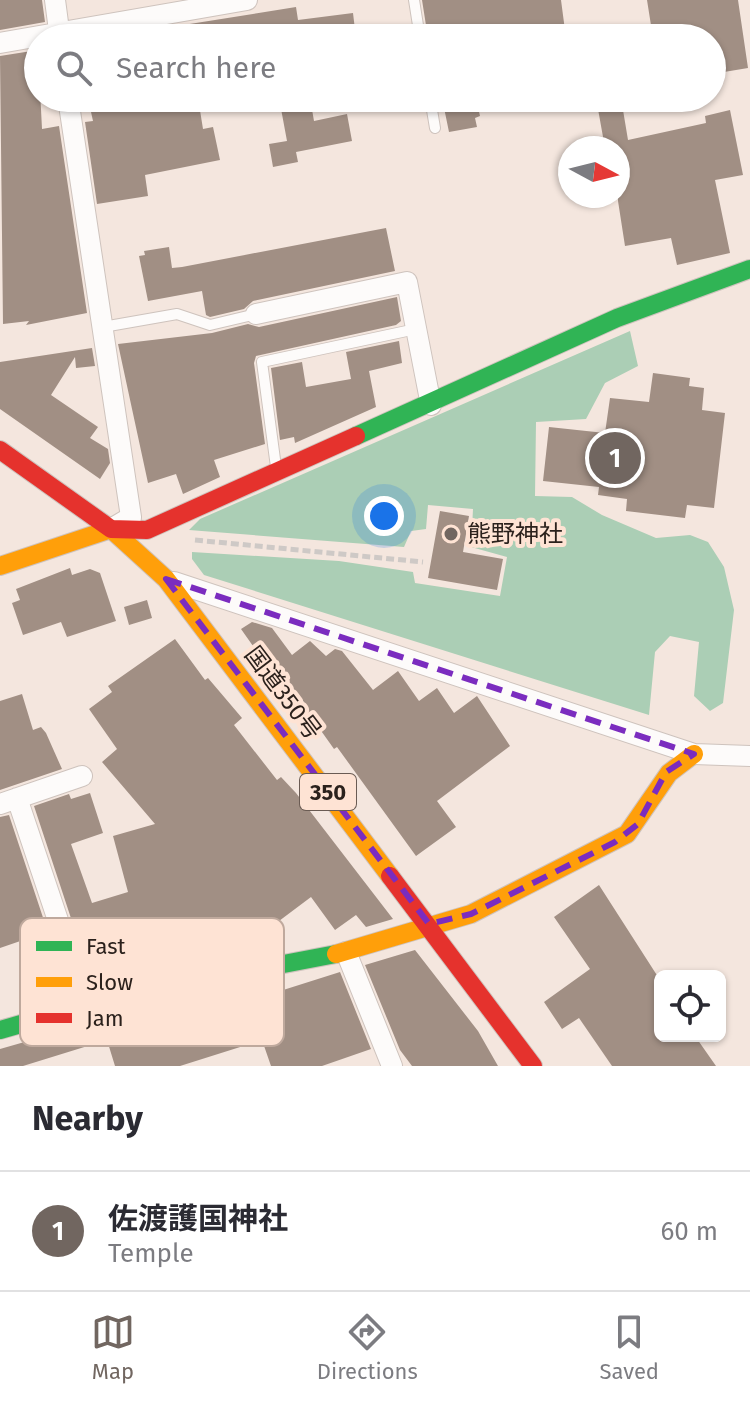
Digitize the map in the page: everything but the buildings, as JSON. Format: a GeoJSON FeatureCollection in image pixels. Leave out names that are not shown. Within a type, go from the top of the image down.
{"type":"FeatureCollection","features":[{"type":"Feature","properties":{"kind":"main road"},"geometry":{"type":"LineString","coordinates":[[0,566],[111,529],[147,530],[431,405],[617,318],[750,269]]}},
{"type":"Feature","properties":{"kind":"main road","name":"国道350号"},"geometry":{"type":"LineString","coordinates":[[0,450],[111,529],[166,579],[429,924],[533,1066]]}},
{"type":"Feature","properties":{"kind":"main road"},"geometry":{"type":"LineString","coordinates":[[284,964],[346,952],[429,924],[471,914],[615,842],[638,824],[666,772],[694,754]]}},
{"type":"Feature","properties":{"kind":"main road"},"geometry":{"type":"LineString","coordinates":[[0,1030],[20,1024]]}},
{"type":"Feature","properties":{"kind":"street"},"geometry":{"type":"LineString","coordinates":[[55,0],[58,24]]}},
{"type":"Feature","properties":{"kind":"street"},"geometry":{"type":"LineString","coordinates":[[118,24],[247,0]]}},
{"type":"Feature","properties":{"kind":"street"},"geometry":{"type":"LineString","coordinates":[[0,43],[24,40]]}},
{"type":"Feature","properties":{"kind":"street"},"geometry":{"type":"LineString","coordinates":[[70,112],[131,517],[111,529]]}},
{"type":"Feature","properties":{"kind":"street"},"geometry":{"type":"LineString","coordinates":[[256,314],[407,282],[431,405]]}},
{"type":"Feature","properties":{"kind":"street"},"geometry":{"type":"LineString","coordinates":[[166,579],[694,754],[750,756]]}},
{"type":"Feature","properties":{"kind":"street"},"geometry":{"type":"LineString","coordinates":[[53,918],[8,801],[82,776]]}},
{"type":"Feature","properties":{"kind":"street"},"geometry":{"type":"LineString","coordinates":[[346,952],[392,1066]]}},
{"type":"Feature","properties":{"kind":"lane"},"geometry":{"type":"LineString","coordinates":[[414,0],[418,24]]}},
{"type":"Feature","properties":{"kind":"lane"},"geometry":{"type":"LineString","coordinates":[[432,112],[435,128]]}},
{"type":"Feature","properties":{"kind":"lane"},"geometry":{"type":"LineString","coordinates":[[103,327],[177,314],[210,325],[256,314]]}},
{"type":"Feature","properties":{"kind":"lane"},"geometry":{"type":"LineString","coordinates":[[276,473],[262,362],[416,329]]}},
{"type":"Feature","properties":{"kind":"path"},"geometry":{"type":"LineString","coordinates":[[187,539],[423,562]]}},
{"type":"Feature","properties":{"kind":"highlighted area"},"geometry":{"type":"Polygon","coordinates":[[[166,579],[694,754],[666,772],[638,824],[615,842],[471,914],[429,924],[166,579]]]}},
{"type":"Feature","properties":{"kind":"green space"},"geometry":{"type":"Polygon","coordinates":[[[630,331],[638,366],[605,383],[586,419],[536,422],[535,496],[572,497],[602,515],[656,538],[690,535],[708,542],[724,567],[734,610],[723,703],[710,711],[694,696],[699,642],[670,636],[655,652],[649,715],[204,575],[192,559],[192,552],[339,561],[413,572],[415,583],[500,596],[507,557],[471,547],[473,509],[428,505],[426,529],[411,531],[404,547],[189,530],[200,519],[630,331]]]}},
{"type":"Feature","properties":{"kind":"traffic: fast"},"geometry":{"type":"LineString","coordinates":[[356,436],[617,318],[750,269]]}},
{"type":"Feature","properties":{"kind":"traffic: fast"},"geometry":{"type":"LineString","coordinates":[[284,964],[336,954]]}},
{"type":"Feature","properties":{"kind":"traffic: fast"},"geometry":{"type":"LineString","coordinates":[[0,1030],[20,1024]]}},
{"type":"Feature","properties":{"kind":"traffic: slow"},"geometry":{"type":"LineString","coordinates":[[0,566],[111,529],[166,579],[390,876]]}},
{"type":"Feature","properties":{"kind":"traffic: slow"},"geometry":{"type":"LineString","coordinates":[[336,954],[471,914],[627,834],[669,773],[694,754]]}},
{"type":"Feature","properties":{"kind":"traffic: jam"},"geometry":{"type":"LineString","coordinates":[[0,450],[111,529],[147,530],[356,436]]}},
{"type":"Feature","properties":{"kind":"traffic: jam"},"geometry":{"type":"LineString","coordinates":[[390,876],[533,1066]]}},
{"type":"Feature","properties":{"kind":"place","name":"佐渡護国神社"},"geometry":{"type":"Point","coordinates":[615,458]}},
{"type":"Feature","properties":{"kind":"place","name":"熊野神社"},"geometry":{"type":"Point","coordinates":[451,534]}}]}
